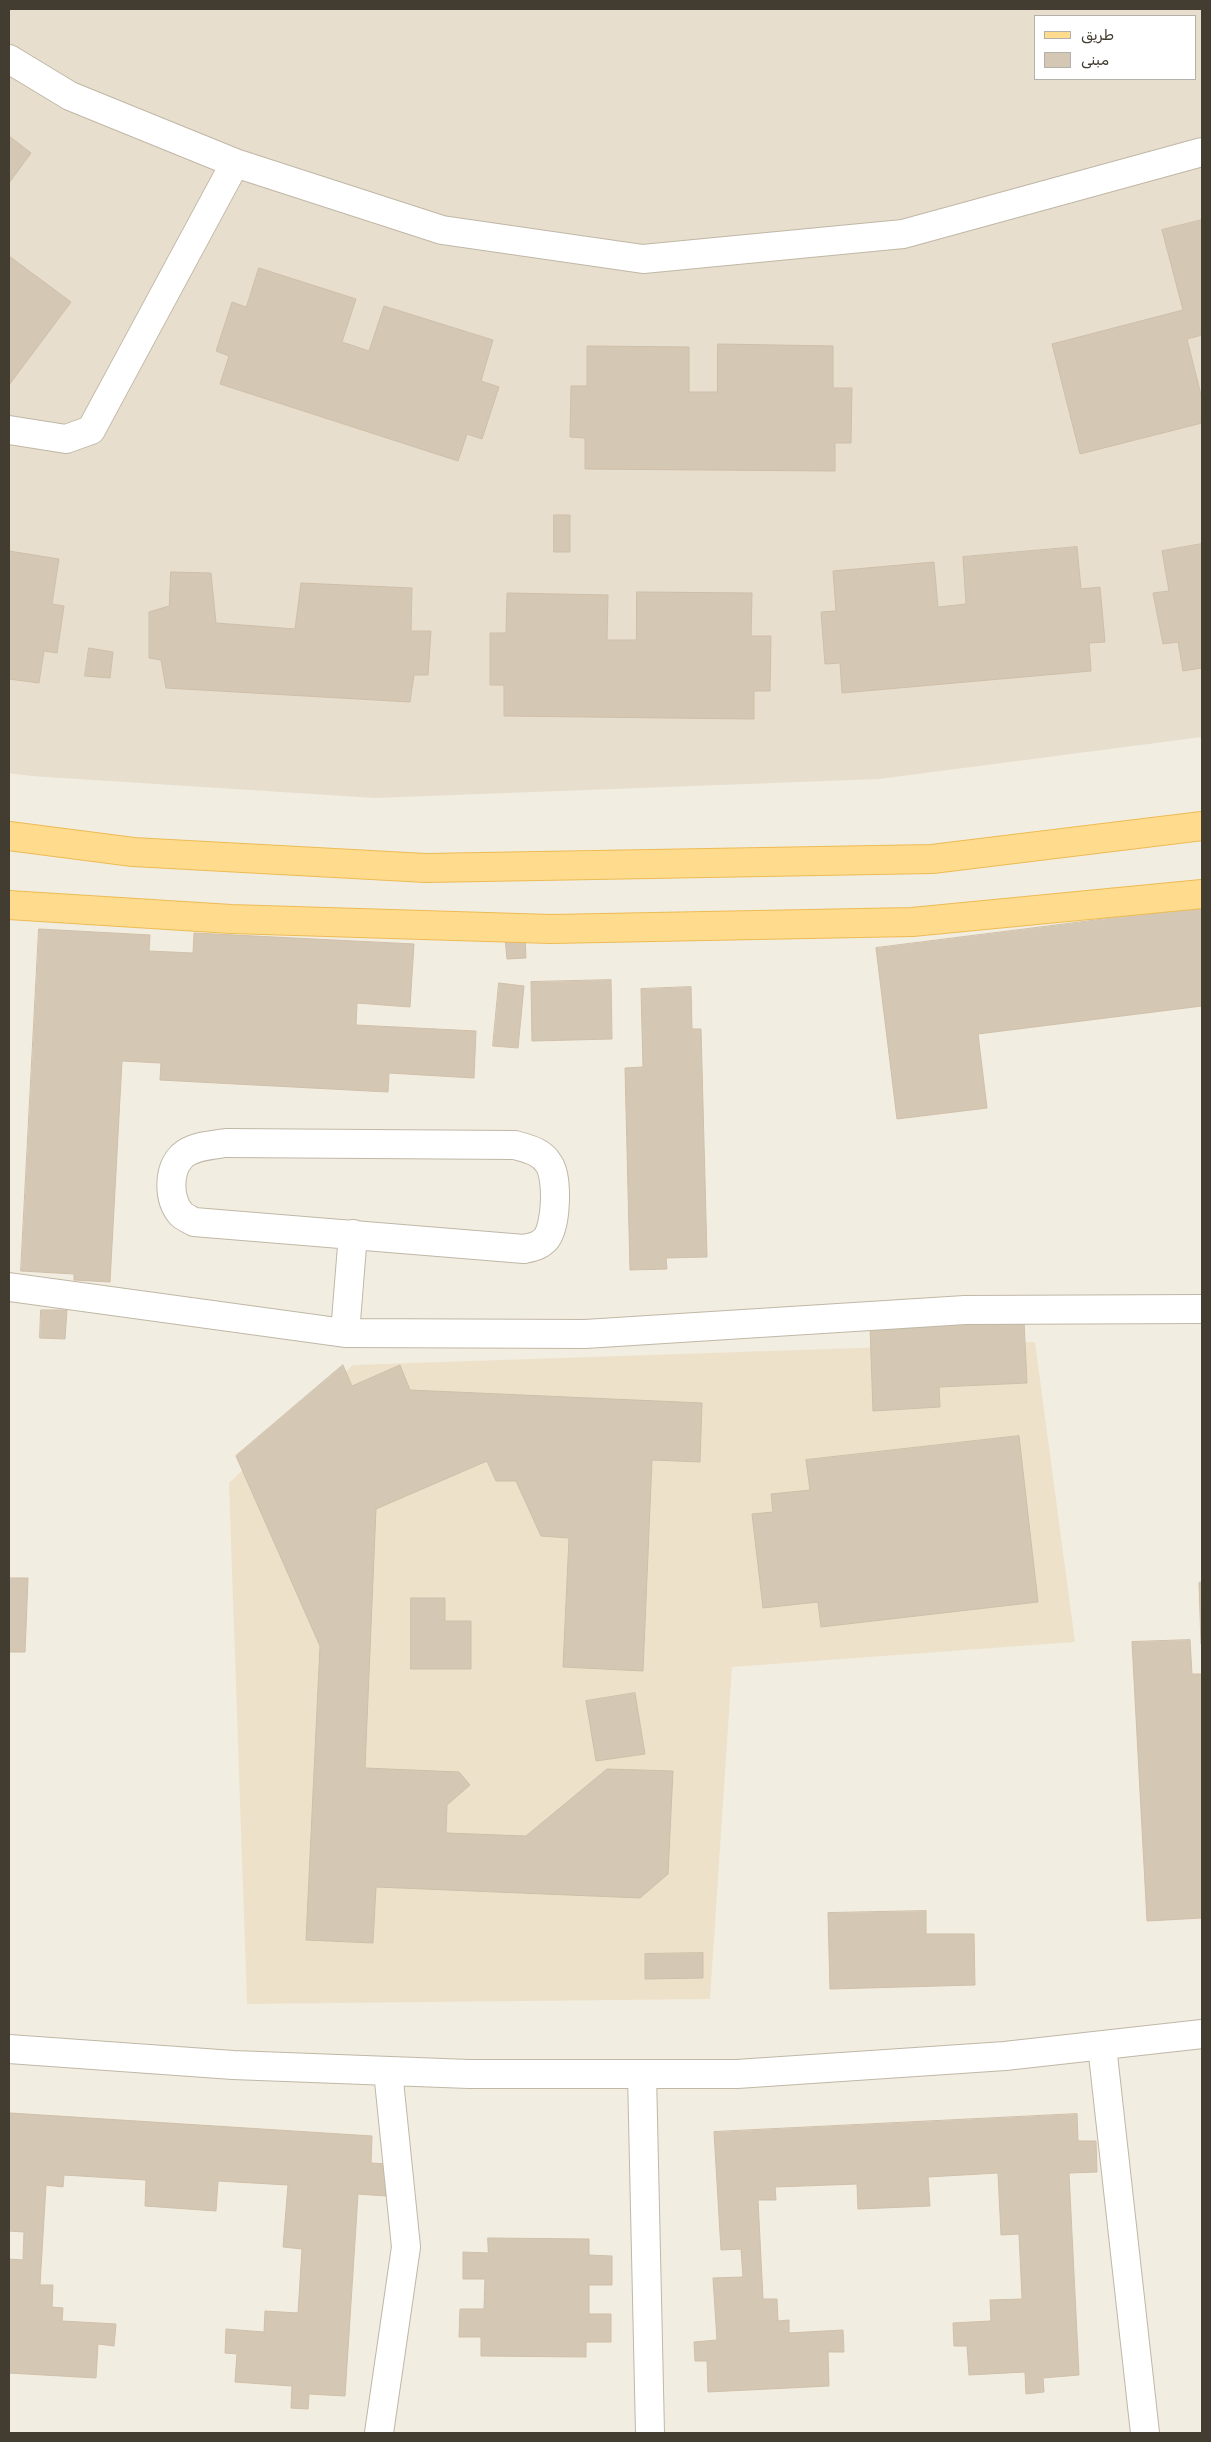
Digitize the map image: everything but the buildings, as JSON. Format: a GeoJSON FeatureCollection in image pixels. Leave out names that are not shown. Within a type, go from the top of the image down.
{"type":"FeatureCollection","features":[{"type":"Feature","properties":{"kind":"main road"},"geometry":{"type":"LineString","coordinates":[[9,836],[133,852],[426,868],[932,859],[1202,826]]}},
{"type":"Feature","properties":{"kind":"main road"},"geometry":{"type":"LineString","coordinates":[[9,904],[231,919],[551,930],[912,922],[1202,894]]}},
{"type":"Feature","properties":{"kind":"street"},"geometry":{"type":"LineString","coordinates":[[9,59],[70,96],[235,163],[442,230],[643,259],[903,234],[1202,152]]}},
{"type":"Feature","properties":{"kind":"street"},"geometry":{"type":"LineString","coordinates":[[9,430],[66,439],[91,430],[235,163]]}},
{"type":"Feature","properties":{"kind":"street"},"geometry":{"type":"LineString","coordinates":[[226,1143],[515,1145],[537,1152],[549,1164],[556,1183],[552,1226],[547,1238],[537,1246],[524,1249],[353,1234],[194,1222],[182,1215],[174,1204],[171,1190],[173,1170],[182,1156],[205,1145],[226,1143]]}},
{"type":"Feature","properties":{"kind":"street"},"geometry":{"type":"LineString","coordinates":[[345,1333],[353,1234]]}},
{"type":"Feature","properties":{"kind":"street"},"geometry":{"type":"LineString","coordinates":[[9,1287],[345,1333],[585,1334],[965,1310],[1202,1309]]}},
{"type":"Feature","properties":{"kind":"street"},"geometry":{"type":"LineString","coordinates":[[9,2049],[233,2065],[469,2074],[737,2074],[1006,2056],[1202,2034]]}},
{"type":"Feature","properties":{"kind":"street"},"geometry":{"type":"LineString","coordinates":[[1102,2046],[1145,2433]]}},
{"type":"Feature","properties":{"kind":"street"},"geometry":{"type":"LineString","coordinates":[[379,2433],[406,2247],[388,2071]]}},
{"type":"Feature","properties":{"kind":"street"},"geometry":{"type":"LineString","coordinates":[[642,2074],[650,2433]]}},
{"type":"Feature","properties":{"kind":"shaded area"},"geometry":{"type":"Polygon","coordinates":[[[9,9],[1202,9],[1202,737],[879,779],[375,798],[9,773],[9,9]]]}},
{"type":"Feature","properties":{"kind":"shaded area"},"geometry":{"type":"Polygon","coordinates":[[[1035,1342],[1075,1642],[732,1667],[710,1999],[247,2004],[229,1483],[353,1365],[1035,1342]]]}}]}
